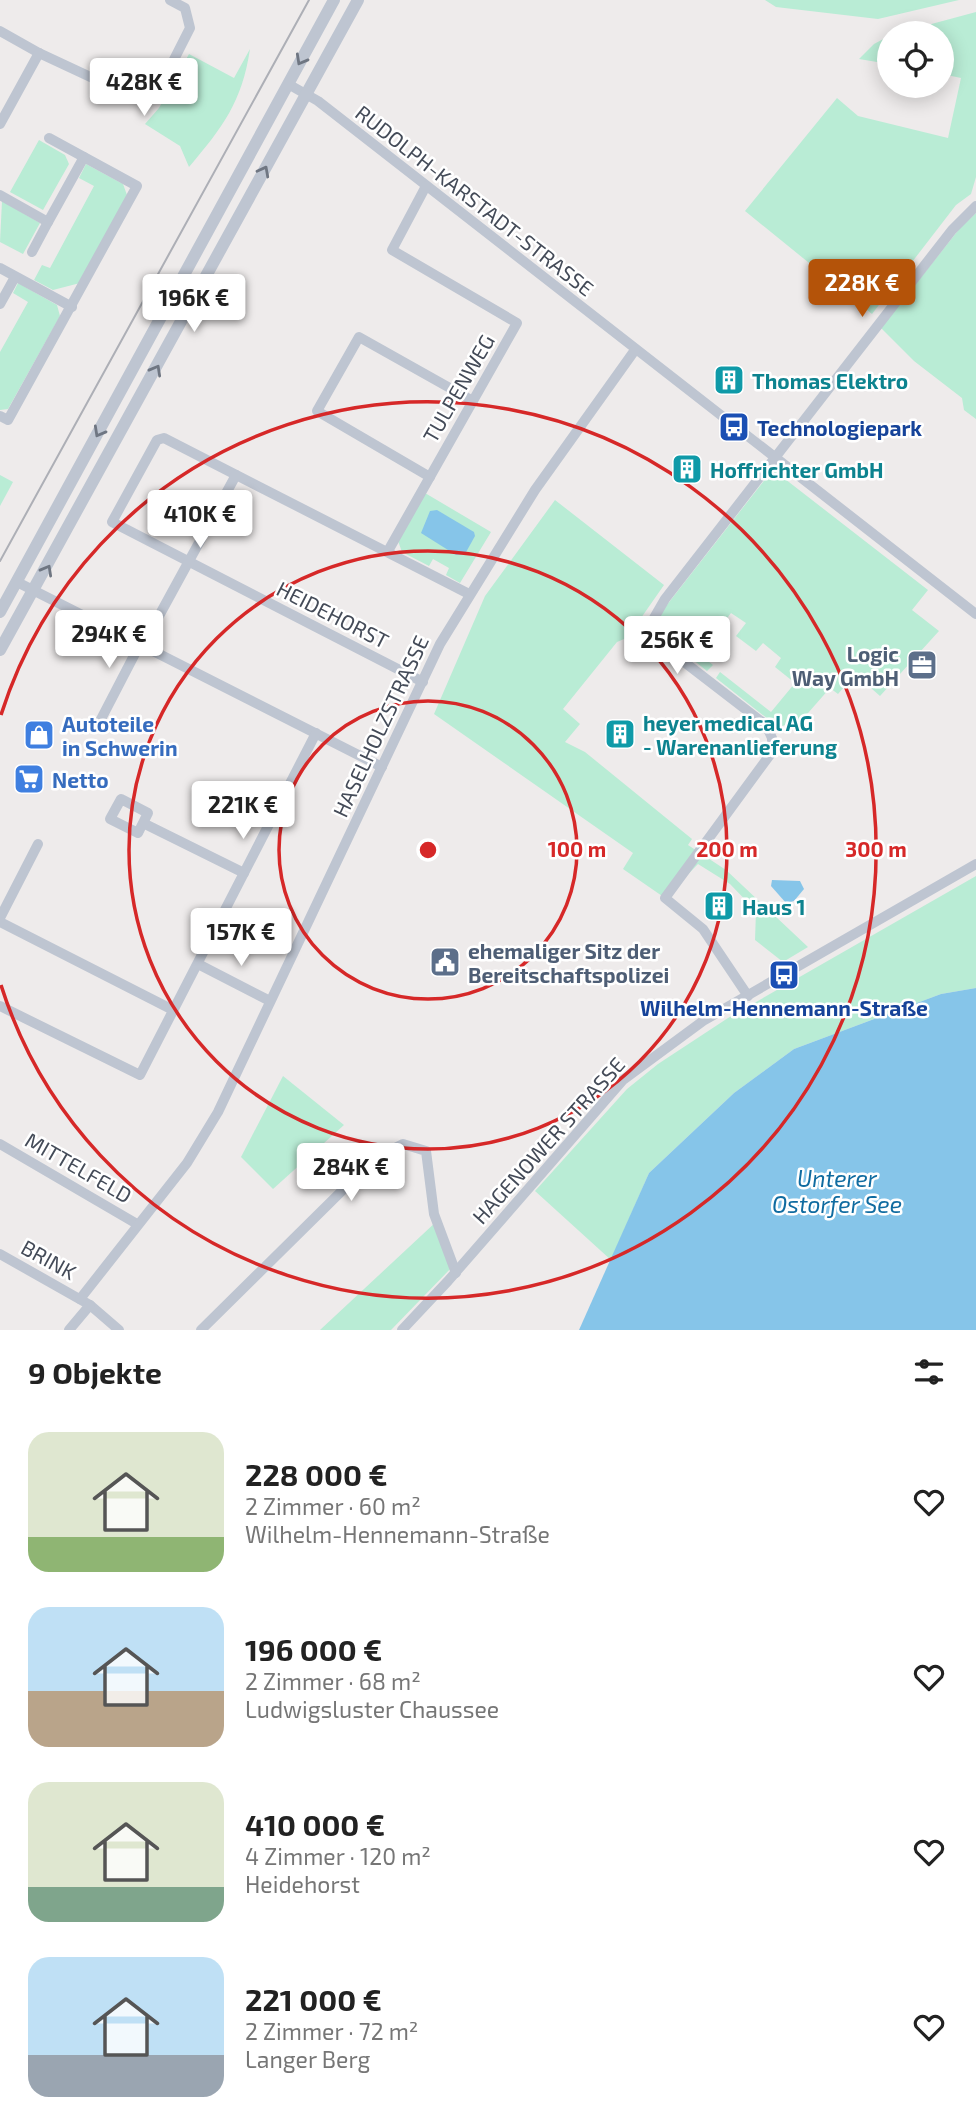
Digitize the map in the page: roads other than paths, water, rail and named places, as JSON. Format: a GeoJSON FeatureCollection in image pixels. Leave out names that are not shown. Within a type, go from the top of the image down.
{"type":"FeatureCollection","features":[{"type":"Feature","properties":{"kind":"street"},"geometry":{"type":"LineString","coordinates":[[0,31],[39,53],[144,102],[155,97],[190,28],[185,8],[170,0]]}},
{"type":"Feature","properties":{"kind":"street"},"geometry":{"type":"LineString","coordinates":[[0,612],[334,0]]}},
{"type":"Feature","properties":{"kind":"street"},"geometry":{"type":"LineString","coordinates":[[0,650],[35,591],[358,0]]}},
{"type":"Feature","properties":{"kind":"street"},"geometry":{"type":"LineString","coordinates":[[0,124],[39,53]]}},
{"type":"Feature","properties":{"kind":"street","name":"RUDOLPH-KARSTADT-STRASSE"},"geometry":{"type":"LineString","coordinates":[[288,84],[426,186],[976,614]]}},
{"type":"Feature","properties":{"kind":"street"},"geometry":{"type":"LineString","coordinates":[[0,416],[8,420],[137,187],[48,138]]}},
{"type":"Feature","properties":{"kind":"street"},"geometry":{"type":"LineString","coordinates":[[32,252],[84,157]]}},
{"type":"Feature","properties":{"kind":"street","name":"TULPENWEG"},"geometry":{"type":"LineString","coordinates":[[388,551],[517,323],[392,250],[426,186]]}},
{"type":"Feature","properties":{"kind":"street"},"geometry":{"type":"LineString","coordinates":[[0,195],[48,222]]}},
{"type":"Feature","properties":{"kind":"street"},"geometry":{"type":"LineString","coordinates":[[748,996],[702,929],[665,898],[772,752],[772,738],[766,725],[653,638],[654,618],[671,590],[773,458],[952,230],[976,206]]}},
{"type":"Feature","properties":{"kind":"street"},"geometry":{"type":"LineString","coordinates":[[0,268],[72,307]]}},
{"type":"Feature","properties":{"kind":"street"},"geometry":{"type":"LineString","coordinates":[[0,304],[15,277]]}},
{"type":"Feature","properties":{"kind":"street"},"geometry":{"type":"LineString","coordinates":[[430,477],[317,411],[323,400],[359,337],[473,401]]}},
{"type":"Feature","properties":{"kind":"street","name":"HASELHOLZSTRASSE"},"geometry":{"type":"LineString","coordinates":[[69,1330],[138,1224],[187,1163],[218,1112],[423,682],[468,594],[535,490],[635,350]]}},
{"type":"Feature","properties":{"kind":"street","name":"HEIDEHORST"},"geometry":{"type":"LineString","coordinates":[[388,551],[164,438],[157,440],[112,522],[423,682]]}},
{"type":"Feature","properties":{"kind":"street"},"geometry":{"type":"LineString","coordinates":[[98,725],[140,644],[148,636],[236,475]]}},
{"type":"Feature","properties":{"kind":"street"},"geometry":{"type":"LineString","coordinates":[[388,551],[468,594]]}},
{"type":"Feature","properties":{"kind":"street"},"geometry":{"type":"LineString","coordinates":[[17,582],[383,767]]}},
{"type":"Feature","properties":{"kind":"street"},"geometry":{"type":"LineString","coordinates":[[0,1006],[141,1076],[316,733]]}},
{"type":"Feature","properties":{"kind":"street"},"geometry":{"type":"LineString","coordinates":[[143,823],[244,873]]}},
{"type":"Feature","properties":{"kind":"street"},"geometry":{"type":"LineString","coordinates":[[38,844],[0,920],[173,1010]]}},
{"type":"Feature","properties":{"kind":"street","name":"HAGENOWER STRASSE"},"geometry":{"type":"LineString","coordinates":[[402,1330],[456,1273],[623,1080],[703,1021],[976,864]]}},
{"type":"Feature","properties":{"kind":"street"},"geometry":{"type":"LineString","coordinates":[[198,964],[270,1001]]}},
{"type":"Feature","properties":{"kind":"street","name":"MITTELFELD"},"geometry":{"type":"LineString","coordinates":[[0,1144],[138,1224]]}},
{"type":"Feature","properties":{"kind":"street","name":"HAGENOWER STRASSE"},"geometry":{"type":"LineString","coordinates":[[201,1330],[360,1173],[379,1157],[402,1144],[426,1151],[434,1214],[456,1273]]}},
{"type":"Feature","properties":{"kind":"street","name":"BRINK"},"geometry":{"type":"LineString","coordinates":[[0,1254],[85,1302]]}},
{"type":"Feature","properties":{"kind":"street"},"geometry":{"type":"LineString","coordinates":[[85,1302],[119,1330]]}},
{"type":"Feature","properties":{"kind":"water"},"geometry":{"type":"Polygon","coordinates":[[[437,510],[474,532],[475,536],[465,554],[456,555],[421,533],[430,511],[437,510]]]}},
{"type":"Feature","properties":{"kind":"water"},"geometry":{"type":"Polygon","coordinates":[[[772,880],[800,881],[804,889],[794,901],[786,903],[771,886],[772,880]]]}},
{"type":"Feature","properties":{"kind":"water","name":"Unterer Ostorfer See"},"geometry":{"type":"Polygon","coordinates":[[[976,988],[976,1330],[579,1330],[649,1173],[734,1093],[794,1049],[941,994],[976,988]]]}},
{"type":"Feature","properties":{"kind":"tram line"},"geometry":{"type":"LineString","coordinates":[[0,561],[309,0]]}},
{"type":"Feature","properties":{"kind":"place","name":"Thomas Elektro"},"geometry":{"type":"Point","coordinates":[729,380]}},
{"type":"Feature","properties":{"kind":"place","name":"Technologiepark"},"geometry":{"type":"Point","coordinates":[734,427]}},
{"type":"Feature","properties":{"kind":"place","name":"Hoffrichter GmbH"},"geometry":{"type":"Point","coordinates":[687,469]}},
{"type":"Feature","properties":{"kind":"place","name":"Logic Way GmbH"},"geometry":{"type":"Point","coordinates":[922,665]}},
{"type":"Feature","properties":{"kind":"place","name":"heyer medical AG - Warenanlieferung"},"geometry":{"type":"Point","coordinates":[620,734]}},
{"type":"Feature","properties":{"kind":"place","name":"Autoteile in Schwerin"},"geometry":{"type":"Point","coordinates":[39,735]}},
{"type":"Feature","properties":{"kind":"place","name":"Netto"},"geometry":{"type":"Point","coordinates":[29,779]}},
{"type":"Feature","properties":{"kind":"place","name":"Haus 1"},"geometry":{"type":"Point","coordinates":[719,906]}},
{"type":"Feature","properties":{"kind":"place","name":"ehemaliger Sitz der Bereitschaftspolizei"},"geometry":{"type":"Point","coordinates":[445,962]}},
{"type":"Feature","properties":{"kind":"place","name":"Wilhelm-Hennemann-Straße"},"geometry":{"type":"Point","coordinates":[784,975]}}]}
